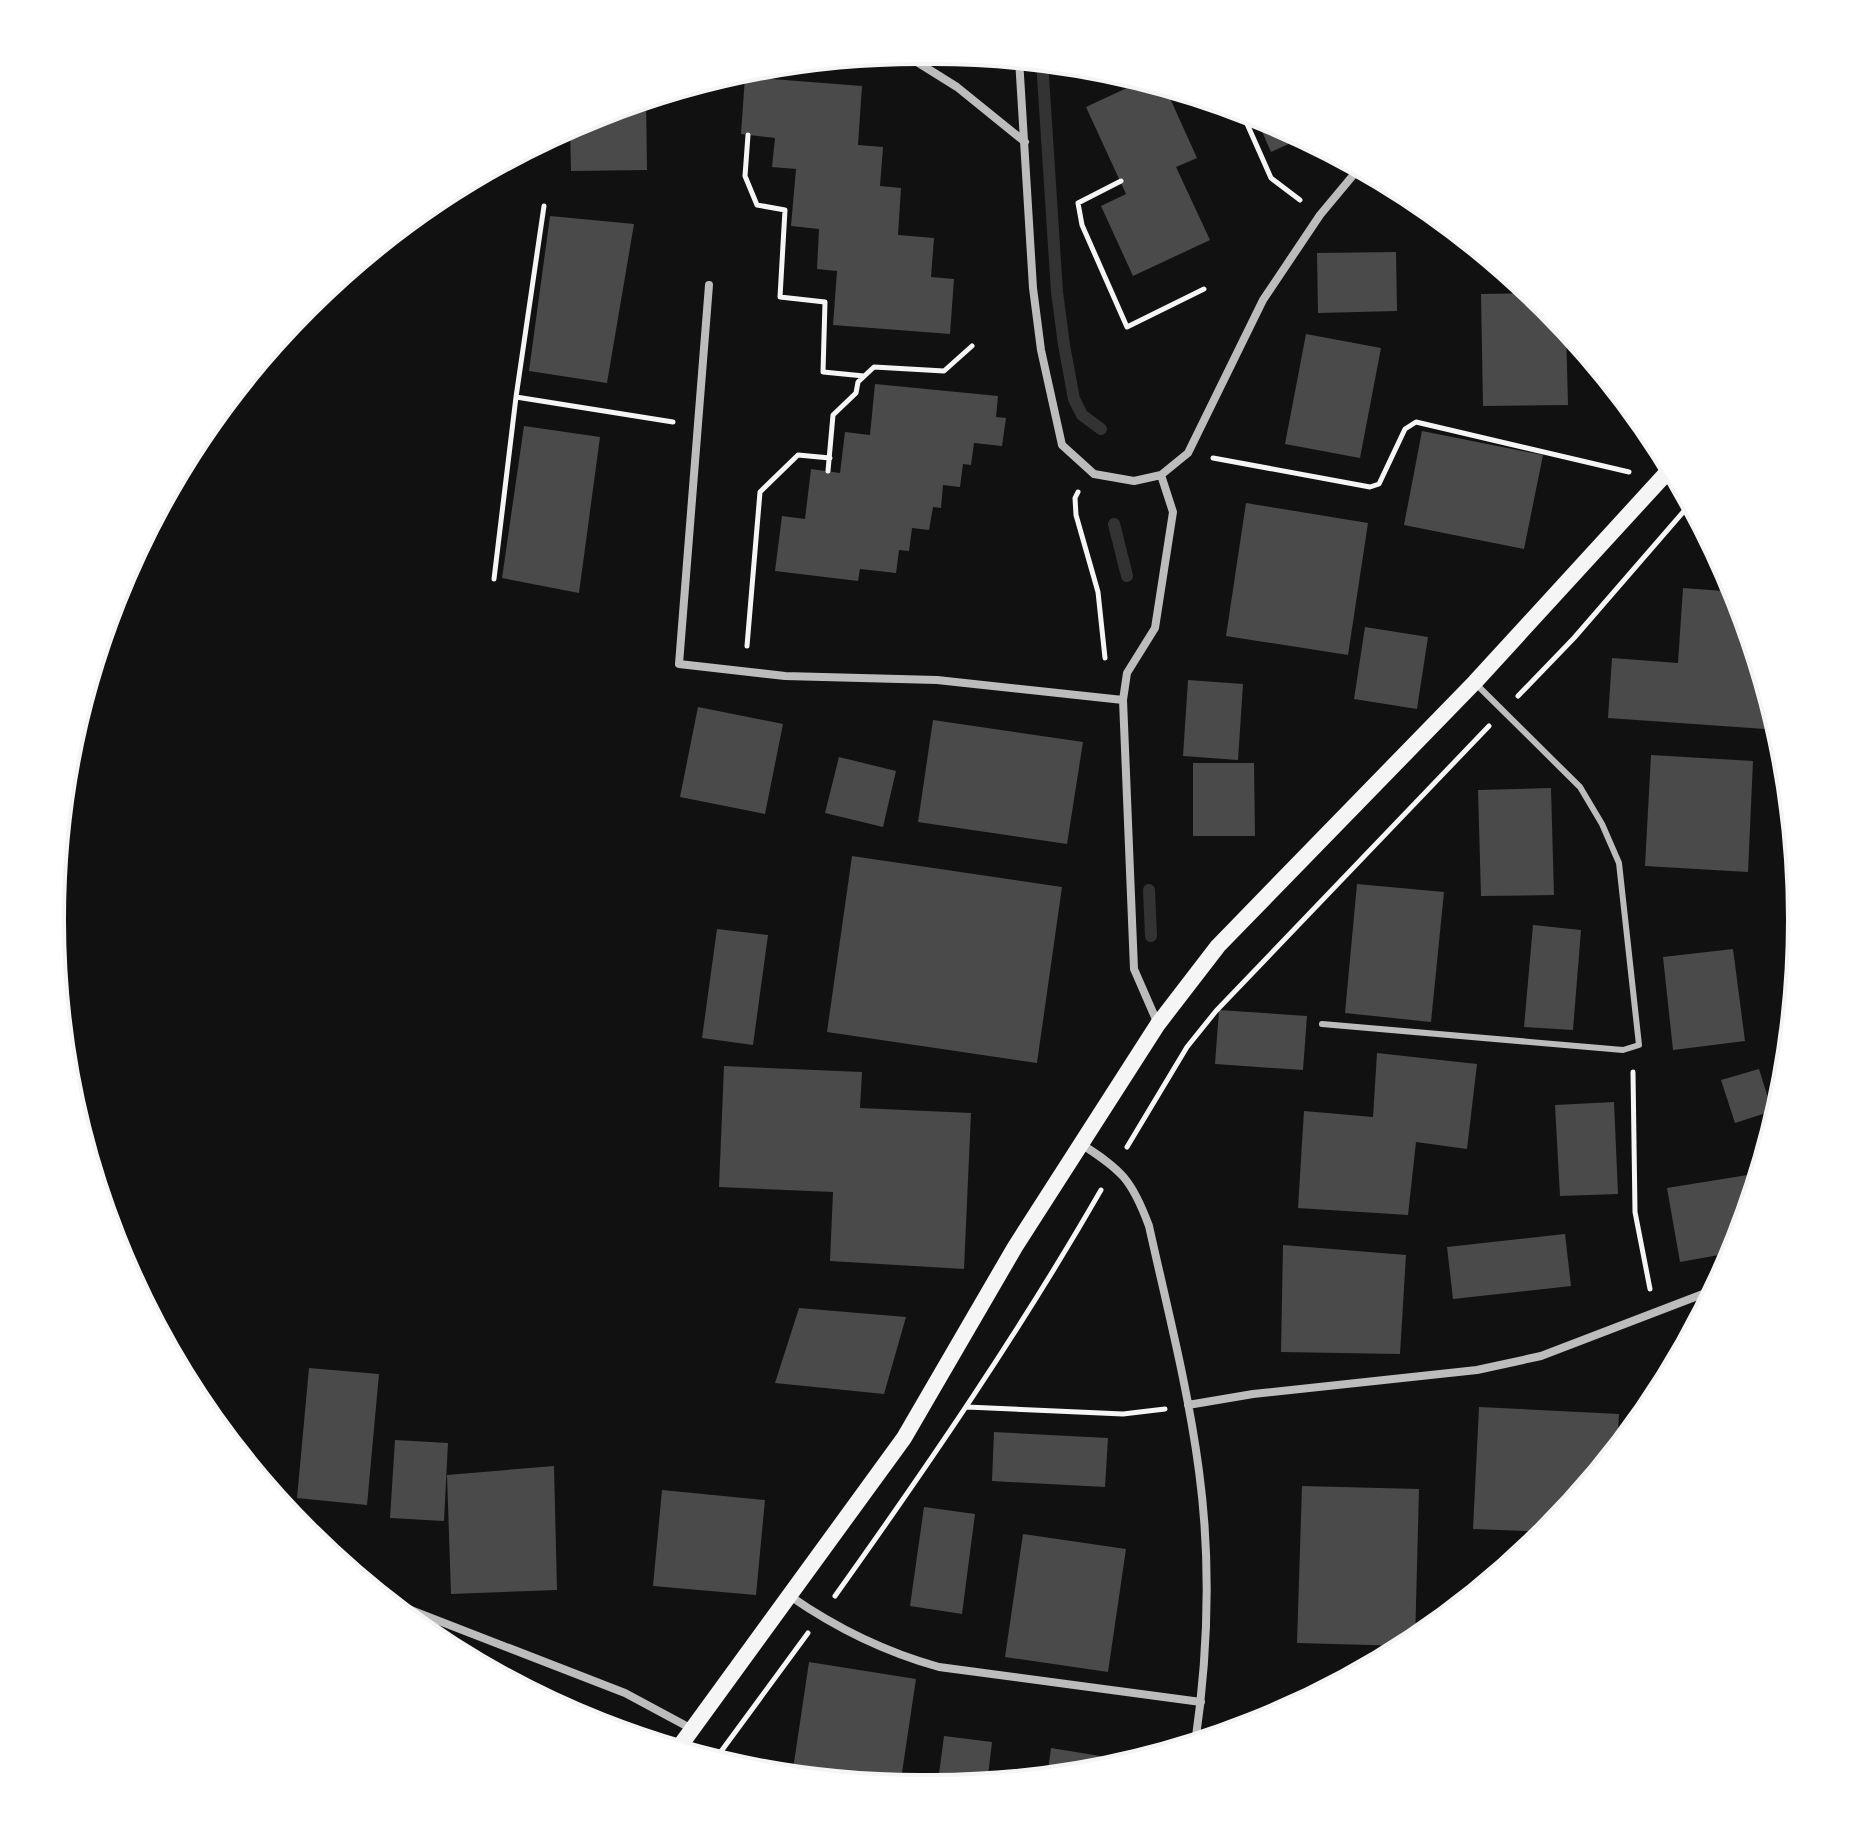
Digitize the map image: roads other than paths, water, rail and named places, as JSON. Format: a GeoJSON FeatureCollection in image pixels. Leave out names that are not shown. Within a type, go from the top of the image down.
{"type":"FeatureCollection","features":[{"type":"Feature","properties":{"kind":"main road"},"geometry":{"type":"LineString","coordinates":[[683,1741],[904,1438],[1015,1247],[1158,1024],[1218,946],[1475,682],[1664,476]]}},
{"type":"Feature","properties":{"kind":"street"},"geometry":{"type":"LineString","coordinates":[[920,64],[957,87],[1025,142]]}},
{"type":"Feature","properties":{"kind":"street"},"geometry":{"type":"LineString","coordinates":[[1020,69],[1033,288],[1049,394],[1062,445],[1094,474],[1134,481],[1161,475],[1188,453],[1263,300],[1320,215],[1353,175]]}},
{"type":"Feature","properties":{"kind":"street"},"geometry":{"type":"LineString","coordinates":[[709,285],[679,664],[785,676],[937,680],[1123,700]]}},
{"type":"Feature","properties":{"kind":"street"},"geometry":{"type":"LineString","coordinates":[[1158,1024],[1134,969],[1127,862],[1123,700],[1127,673],[1155,628],[1173,512],[1161,475]]}},
{"type":"Feature","properties":{"kind":"street"},"geometry":{"type":"LineString","coordinates":[[1081,1144],[1115,1166],[1129,1181],[1149,1226],[1188,1405],[1199,1473],[1205,1567],[1201,1702],[1197,1733]]}},
{"type":"Feature","properties":{"kind":"street"},"geometry":{"type":"LineString","coordinates":[[1188,1405],[1253,1394],[1477,1370],[1541,1356],[1701,1295]]}},
{"type":"Feature","properties":{"kind":"street"},"geometry":{"type":"LineString","coordinates":[[790,1596],[820,1617],[901,1656],[939,1667],[1201,1702]]}},
{"type":"Feature","properties":{"kind":"street"},"geometry":{"type":"LineString","coordinates":[[420,1614],[625,1693],[692,1729]]}},
{"type":"Feature","properties":{"kind":"lane"},"geometry":{"type":"LineString","coordinates":[[1322,1024],[1623,1050],[1639,1045],[1619,863],[1602,824],[1580,787],[1475,682]]}},
{"type":"Feature","properties":{"kind":"waterway"},"geometry":{"type":"LineString","coordinates":[[1043,71],[1057,292],[1064,345],[1074,399],[1082,415],[1101,429]]}},
{"type":"Feature","properties":{"kind":"waterway"},"geometry":{"type":"LineString","coordinates":[[1114,524],[1127,576]]}},
{"type":"Feature","properties":{"kind":"waterway"},"geometry":{"type":"LineString","coordinates":[[1149,890],[1151,936]]}}]}
